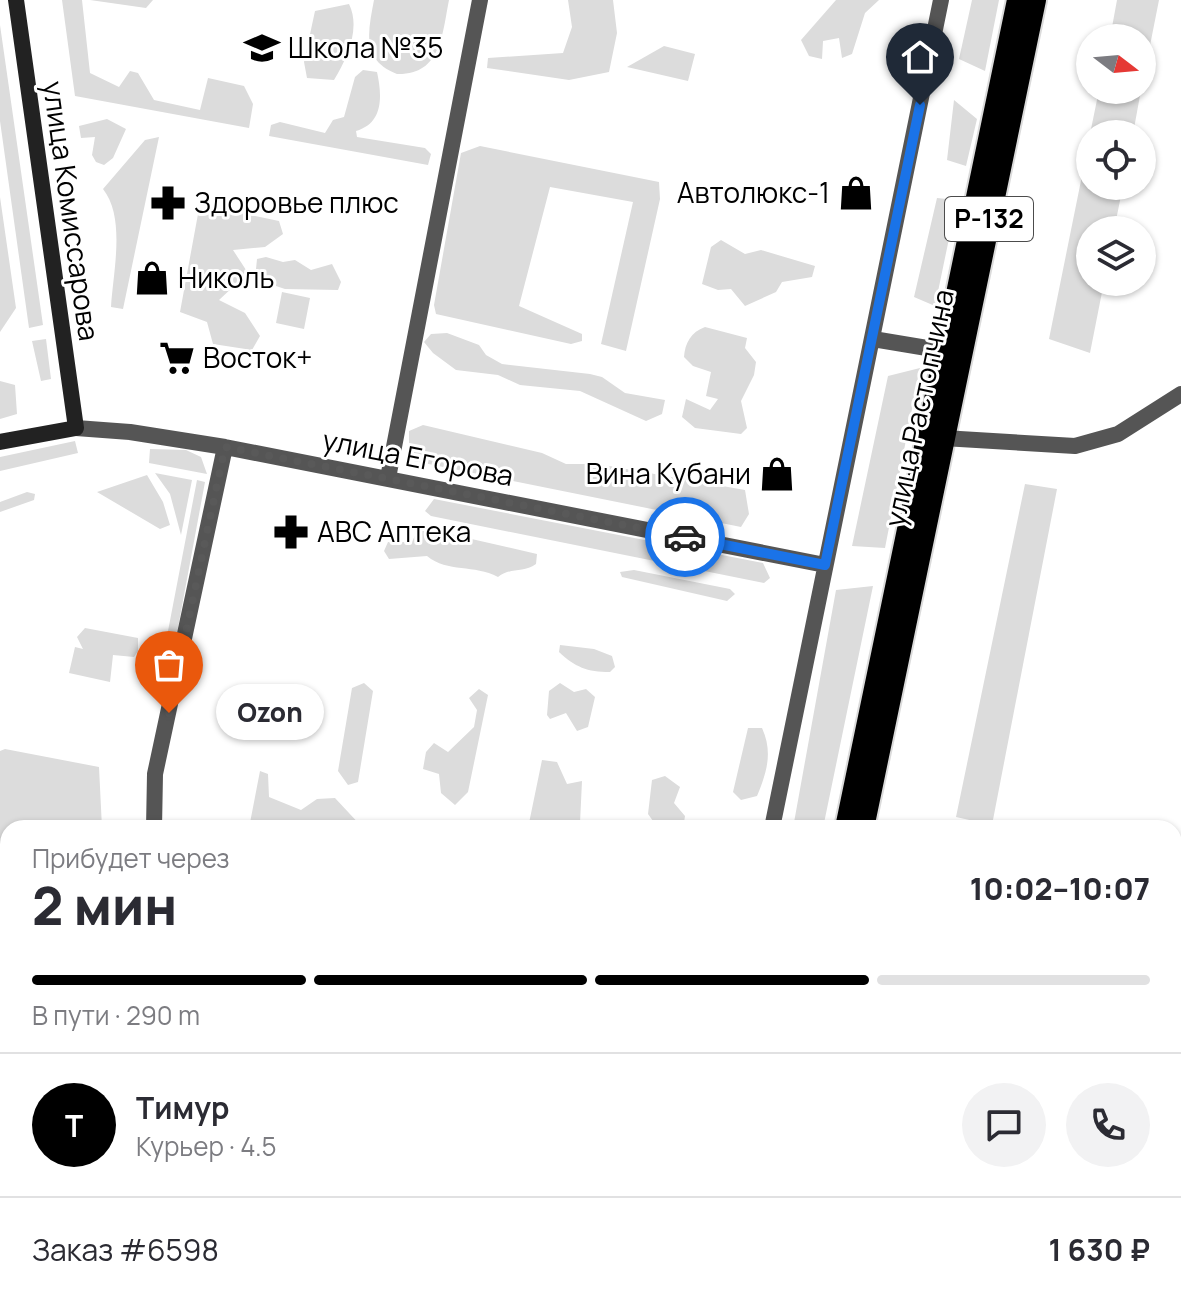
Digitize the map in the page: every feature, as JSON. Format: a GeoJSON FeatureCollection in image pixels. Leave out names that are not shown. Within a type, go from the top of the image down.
{"type":"FeatureCollection","features":[{"type":"Feature","properties":{"kind":"highway","name":"улица Растопчина"},"geometry":{"type":"LineString","coordinates":[[848,820],[1018,0]]}},
{"type":"Feature","properties":{"kind":"highway","name":"улица Растопчина"},"geometry":{"type":"LineString","coordinates":[[865,820],[1035,0]]}},
{"type":"Feature","properties":{"kind":"main road","name":"улица Комиссарова"},"geometry":{"type":"LineString","coordinates":[[16,0],[76,428]]}},
{"type":"Feature","properties":{"kind":"main road","name":"улица Егорова"},"geometry":{"type":"LineString","coordinates":[[0,442],[76,428]]}},
{"type":"Feature","properties":{"kind":"street"},"geometry":{"type":"LineString","coordinates":[[388,478],[480,0]]}},
{"type":"Feature","properties":{"kind":"street"},"geometry":{"type":"LineString","coordinates":[[774,820],[941,0]]}},
{"type":"Feature","properties":{"kind":"street","name":"улица Растопчина"},"geometry":{"type":"LineString","coordinates":[[873,339],[945,351]]}},
{"type":"Feature","properties":{"kind":"street"},"geometry":{"type":"LineString","coordinates":[[943,438],[1075,446],[1118,434],[1181,394]]}},
{"type":"Feature","properties":{"kind":"street","name":"улица Егорова"},"geometry":{"type":"LineString","coordinates":[[76,428],[130,432],[225,447],[825,565]]}},
{"type":"Feature","properties":{"kind":"street"},"geometry":{"type":"LineString","coordinates":[[154,820],[155,774],[225,447]]}},
{"type":"Feature","properties":{"kind":"shaded area"},"geometry":{"type":"Polygon","coordinates":[[[62,0],[82,0],[90,73],[119,87],[130,71],[138,73],[154,100],[200,110],[208,78],[244,86],[253,104],[249,128],[75,96],[62,0]]]}},
{"type":"Feature","properties":{"kind":"shaded area"},"geometry":{"type":"Polygon","coordinates":[[[90,0],[153,0],[146,8],[90,0]]]}},
{"type":"Feature","properties":{"kind":"shaded area"},"geometry":{"type":"Polygon","coordinates":[[[374,0],[449,0],[437,50],[423,68],[397,74],[377,61],[372,53],[369,34],[374,0]]]}},
{"type":"Feature","properties":{"kind":"shaded area"},"geometry":{"type":"Polygon","coordinates":[[[568,0],[613,0],[617,33],[609,72],[569,80],[487,68],[488,58],[563,53],[572,27],[568,0]]]}},
{"type":"Feature","properties":{"kind":"shaded area"},"geometry":{"type":"Polygon","coordinates":[[[836,0],[879,0],[865,13],[852,54],[842,58],[839,38],[823,41],[822,59],[809,56],[801,40],[836,0]]]}},
{"type":"Feature","properties":{"kind":"shaded area"},"geometry":{"type":"Polygon","coordinates":[[[972,0],[999,0],[985,71],[959,59],[972,0]]]}},
{"type":"Feature","properties":{"kind":"shaded area"},"geometry":{"type":"Polygon","coordinates":[[[1117,0],[1159,0],[1154,24],[1113,24],[1117,0]]]}},
{"type":"Feature","properties":{"kind":"shaded area"},"geometry":{"type":"Polygon","coordinates":[[[349,4],[353,33],[339,72],[334,80],[307,78],[304,62],[315,11],[349,4]]]}},
{"type":"Feature","properties":{"kind":"shaded area"},"geometry":{"type":"Polygon","coordinates":[[[0,25],[43,325],[29,328],[0,121],[0,25]]]}},
{"type":"Feature","properties":{"kind":"shaded area"},"geometry":{"type":"Polygon","coordinates":[[[664,46],[695,54],[688,81],[627,67],[664,46]]]}},
{"type":"Feature","properties":{"kind":"shaded area"},"geometry":{"type":"Polygon","coordinates":[[[363,70],[377,72],[380,99],[372,122],[356,131],[357,137],[425,148],[431,154],[428,165],[269,136],[271,125],[280,122],[325,133],[333,120],[344,117],[355,77],[363,70]]]}},
{"type":"Feature","properties":{"kind":"shaded area"},"geometry":{"type":"Polygon","coordinates":[[[954,100],[977,119],[966,166],[947,160],[954,100]]]}},
{"type":"Feature","properties":{"kind":"shaded area"},"geometry":{"type":"Polygon","coordinates":[[[1096,104],[1138,104],[1136,120],[1093,120],[1096,104]]]}},
{"type":"Feature","properties":{"kind":"shaded area"},"geometry":{"type":"Polygon","coordinates":[[[107,119],[126,129],[113,158],[104,165],[96,162],[92,155],[95,137],[81,138],[79,126],[107,119]]]}},
{"type":"Feature","properties":{"kind":"shaded area"},"geometry":{"type":"Polygon","coordinates":[[[159,137],[123,309],[111,307],[116,230],[110,201],[103,189],[145,140],[159,137]]]}},
{"type":"Feature","properties":{"kind":"shaded area"},"geometry":{"type":"Polygon","coordinates":[[[480,146],[659,182],[660,199],[626,351],[601,344],[633,202],[550,187],[519,306],[582,334],[582,341],[571,344],[436,314],[434,305],[461,153],[480,146]]]}},
{"type":"Feature","properties":{"kind":"shaded area"},"geometry":{"type":"Polygon","coordinates":[[[0,197],[16,308],[0,332],[0,197]]]}},
{"type":"Feature","properties":{"kind":"shaded area"},"geometry":{"type":"Polygon","coordinates":[[[937,198],[957,200],[935,306],[914,297],[937,198]]]}},
{"type":"Feature","properties":{"kind":"shaded area"},"geometry":{"type":"Polygon","coordinates":[[[1077,200],[1120,200],[1117,216],[1076,216],[1076,296],[1101,296],[1090,353],[1049,339],[1077,200]]]}},
{"type":"Feature","properties":{"kind":"shaded area"},"geometry":{"type":"Polygon","coordinates":[[[217,208],[279,221],[283,234],[265,247],[233,250],[248,273],[219,300],[245,313],[260,336],[252,350],[213,344],[207,322],[180,312],[198,214],[217,208]]]}},
{"type":"Feature","properties":{"kind":"shaded area"},"geometry":{"type":"Polygon","coordinates":[[[721,240],[745,254],[761,250],[815,266],[812,277],[782,282],[776,292],[745,306],[731,289],[718,290],[702,284],[711,247],[721,240]]]}},
{"type":"Feature","properties":{"kind":"shaded area"},"geometry":{"type":"Polygon","coordinates":[[[266,257],[283,262],[295,260],[311,270],[332,264],[341,282],[338,290],[285,289],[267,283],[256,269],[257,259],[266,257]]]}},
{"type":"Feature","properties":{"kind":"shaded area"},"geometry":{"type":"Polygon","coordinates":[[[282,292],[310,298],[304,329],[276,323],[282,292]]]}},
{"type":"Feature","properties":{"kind":"shaded area"},"geometry":{"type":"Polygon","coordinates":[[[705,327],[747,338],[745,348],[756,362],[754,375],[741,401],[747,428],[741,434],[695,428],[682,417],[686,399],[710,410],[718,399],[706,396],[711,372],[693,366],[684,357],[690,339],[705,327]]]}},
{"type":"Feature","properties":{"kind":"shaded area"},"geometry":{"type":"Polygon","coordinates":[[[447,333],[479,345],[486,355],[502,364],[590,374],[602,377],[625,393],[665,400],[662,414],[646,421],[580,391],[520,385],[498,375],[456,370],[424,342],[431,334],[447,333]]]}},
{"type":"Feature","properties":{"kind":"shaded area"},"geometry":{"type":"Polygon","coordinates":[[[46,339],[51,379],[41,381],[32,341],[46,339]]]}},
{"type":"Feature","properties":{"kind":"shaded area"},"geometry":{"type":"Polygon","coordinates":[[[920,368],[885,548],[852,546],[888,376],[920,368]]]}},
{"type":"Feature","properties":{"kind":"shaded area"},"geometry":{"type":"Polygon","coordinates":[[[0,381],[15,385],[17,414],[0,419],[0,381]]]}},
{"type":"Feature","properties":{"kind":"shaded area"},"geometry":{"type":"Polygon","coordinates":[[[423,425],[542,453],[566,464],[598,464],[745,490],[749,514],[741,527],[409,460],[409,431],[423,425]]]}},
{"type":"Feature","properties":{"kind":"shaded area"},"geometry":{"type":"Polygon","coordinates":[[[75,441],[78,453],[0,471],[0,457],[75,441]]]}},
{"type":"Feature","properties":{"kind":"shaded area"},"geometry":{"type":"Polygon","coordinates":[[[150,449],[186,450],[201,457],[207,474],[149,463],[150,449]]]}},
{"type":"Feature","properties":{"kind":"shaded area"},"geometry":{"type":"Polygon","coordinates":[[[155,473],[192,480],[181,535],[170,494],[155,473]]]}},
{"type":"Feature","properties":{"kind":"shaded area"},"geometry":{"type":"Polygon","coordinates":[[[147,475],[163,502],[170,525],[160,529],[97,492],[147,475]]]}},
{"type":"Feature","properties":{"kind":"shaded area"},"geometry":{"type":"Polygon","coordinates":[[[197,480],[205,482],[177,633],[168,631],[197,480]]]}},
{"type":"Feature","properties":{"kind":"shaded area"},"geometry":{"type":"Polygon","coordinates":[[[1025,484],[1057,489],[993,820],[956,817],[1025,484]]]}},
{"type":"Feature","properties":{"kind":"shaded area"},"geometry":{"type":"Polygon","coordinates":[[[27,492],[35,494],[34,500],[0,512],[0,502],[27,492]]]}},
{"type":"Feature","properties":{"kind":"shaded area"},"geometry":{"type":"Polygon","coordinates":[[[434,499],[763,563],[770,578],[764,583],[431,516],[425,511],[434,499]]]}},
{"type":"Feature","properties":{"kind":"shaded area"},"geometry":{"type":"Polygon","coordinates":[[[419,527],[537,554],[536,564],[498,577],[444,565],[427,556],[389,559],[384,551],[388,542],[412,542],[419,527]]]}},
{"type":"Feature","properties":{"kind":"shaded area"},"geometry":{"type":"Polygon","coordinates":[[[634,570],[730,589],[735,594],[727,601],[622,577],[620,572],[634,570]]]}},
{"type":"Feature","properties":{"kind":"shaded area"},"geometry":{"type":"Polygon","coordinates":[[[873,586],[825,820],[794,820],[836,590],[873,586]]]}},
{"type":"Feature","properties":{"kind":"shaded area"},"geometry":{"type":"Polygon","coordinates":[[[85,628],[138,638],[138,651],[134,657],[113,655],[110,682],[69,673],[75,647],[83,649],[77,637],[85,628]]]}},
{"type":"Feature","properties":{"kind":"shaded area"},"geometry":{"type":"Polygon","coordinates":[[[560,645],[594,649],[612,656],[615,667],[610,672],[582,668],[559,652],[560,645]]]}},
{"type":"Feature","properties":{"kind":"shaded area"},"geometry":{"type":"Polygon","coordinates":[[[364,683],[373,691],[358,782],[348,785],[338,771],[352,688],[364,683]]]}},
{"type":"Feature","properties":{"kind":"shaded area"},"geometry":{"type":"Polygon","coordinates":[[[560,683],[574,692],[586,689],[595,697],[588,727],[577,731],[566,713],[550,719],[547,715],[549,691],[560,683]]]}},
{"type":"Feature","properties":{"kind":"shaded area"},"geometry":{"type":"Polygon","coordinates":[[[479,689],[488,695],[468,792],[455,805],[441,793],[439,774],[423,769],[426,752],[434,743],[448,752],[474,727],[477,710],[469,698],[479,689]]]}},
{"type":"Feature","properties":{"kind":"shaded area"},"geometry":{"type":"Polygon","coordinates":[[[748,728],[762,728],[767,745],[767,762],[757,796],[741,800],[733,792],[748,728]]]}},
{"type":"Feature","properties":{"kind":"shaded area"},"geometry":{"type":"Polygon","coordinates":[[[5,749],[99,767],[102,820],[0,820],[0,751],[5,749]]]}},
{"type":"Feature","properties":{"kind":"shaded area"},"geometry":{"type":"Polygon","coordinates":[[[542,760],[557,762],[567,784],[582,781],[580,820],[530,820],[542,760]]]}},
{"type":"Feature","properties":{"kind":"shaded area"},"geometry":{"type":"Polygon","coordinates":[[[260,771],[268,774],[269,797],[301,810],[317,799],[335,798],[356,820],[251,820],[260,771]]]}},
{"type":"Feature","properties":{"kind":"shaded area"},"geometry":{"type":"Polygon","coordinates":[[[665,776],[680,787],[674,803],[685,816],[684,820],[652,820],[648,814],[652,780],[665,776]]]}},
{"type":"Feature","properties":{"kind":"way so far"},"geometry":{"type":"LineString","coordinates":[[169,713],[225,447],[685,537]]}},
{"type":"Feature","properties":{"kind":"place","name":"Школа №35"},"geometry":{"type":"Point","coordinates":[262,48]}},
{"type":"Feature","properties":{"kind":"place","name":"Автолюкс-1"},"geometry":{"type":"Point","coordinates":[856,193]}},
{"type":"Feature","properties":{"kind":"place","name":"Здоровье плюс"},"geometry":{"type":"Point","coordinates":[168,203]}},
{"type":"Feature","properties":{"kind":"place","name":"Николь"},"geometry":{"type":"Point","coordinates":[152,278]}},
{"type":"Feature","properties":{"kind":"place","name":"Восток+"},"geometry":{"type":"Point","coordinates":[177,358]}},
{"type":"Feature","properties":{"kind":"place","name":"Вина Кубани"},"geometry":{"type":"Point","coordinates":[777,474]}},
{"type":"Feature","properties":{"kind":"place","name":"ABC Аптека"},"geometry":{"type":"Point","coordinates":[291,532]}},
{"type":"Feature","properties":{"kind":"place","name":"Ozon"},"geometry":{"type":"Point","coordinates":[169,713]}},
{"type":"Feature","properties":{"kind":"route"},"geometry":{"type":"LineString","coordinates":[[685,537],[825,565],[920,105]]}}]}
